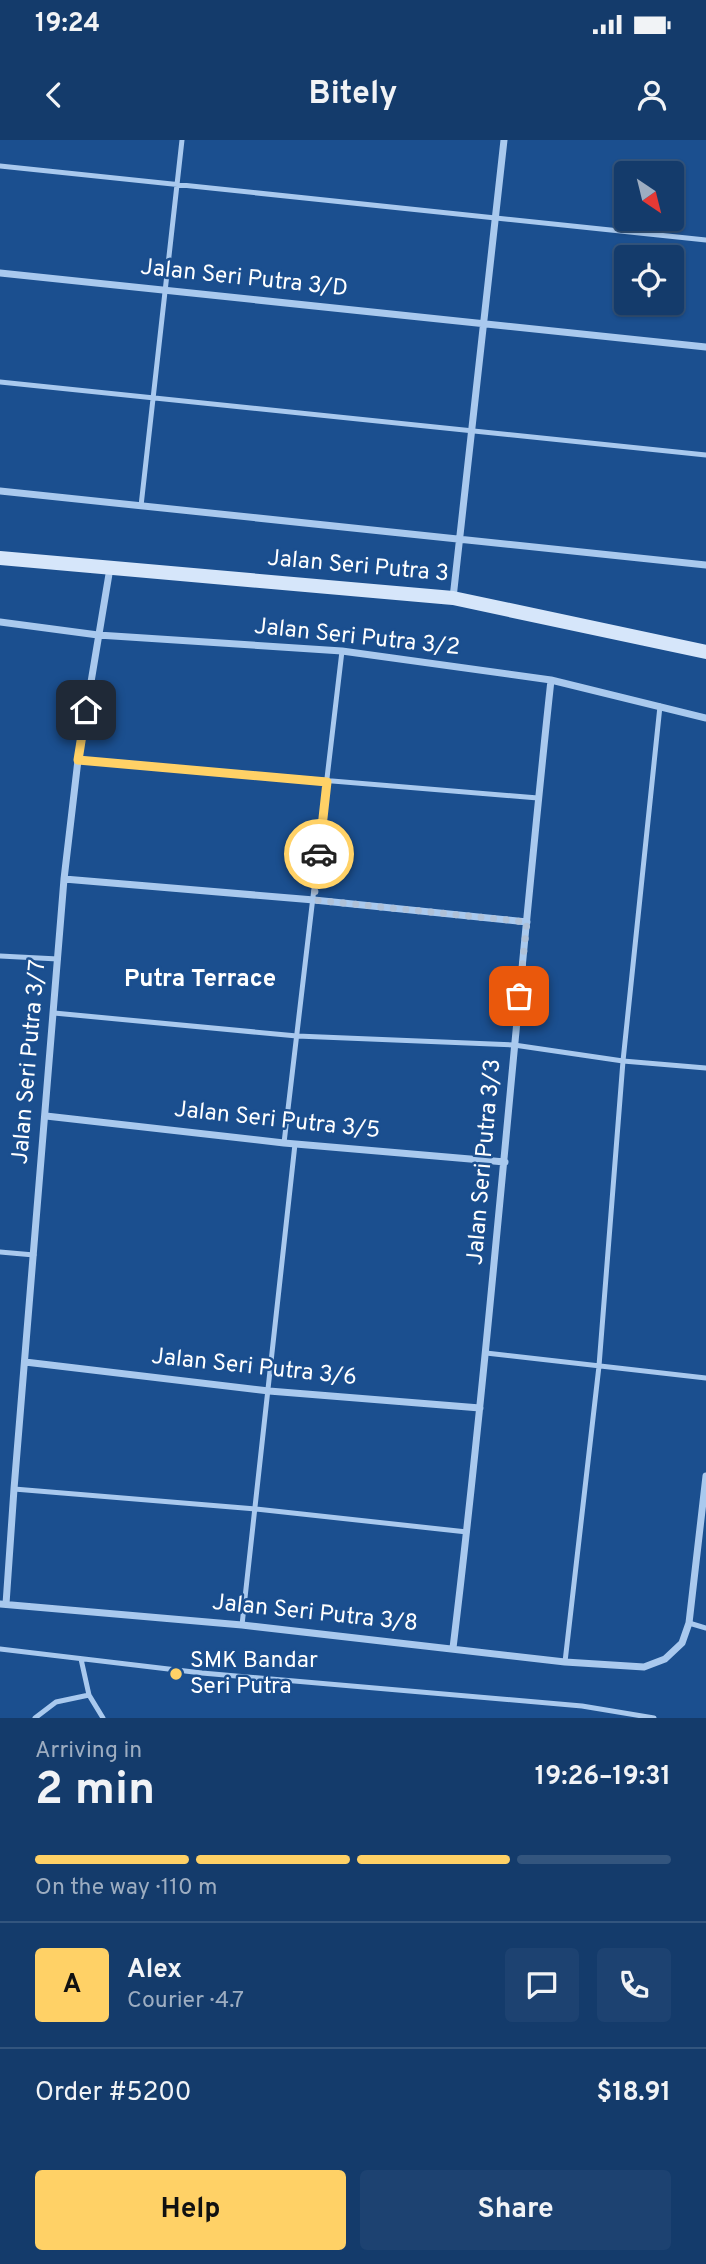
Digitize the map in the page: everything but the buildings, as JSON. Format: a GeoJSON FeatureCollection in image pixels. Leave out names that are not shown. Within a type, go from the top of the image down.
{"type":"FeatureCollection","features":[{"type":"Feature","properties":{"kind":"street"},"geometry":{"type":"LineString","coordinates":[[453,598],[504,140]]}},
{"type":"Feature","properties":{"kind":"street","name":"Jalan Seri Putra 3/D"},"geometry":{"type":"LineString","coordinates":[[0,273],[706,347]]}},
{"type":"Feature","properties":{"kind":"street"},"geometry":{"type":"LineString","coordinates":[[0,491],[706,565]]}},
{"type":"Feature","properties":{"kind":"street","name":"Jalan Seri Putra 3"},"geometry":{"type":"LineString","coordinates":[[0,558],[453,598],[706,652]]}},
{"type":"Feature","properties":{"kind":"street","name":"Jalan Seri Putra 3/7"},"geometry":{"type":"LineString","coordinates":[[3,1604],[64,879],[78,760],[110,566]]}},
{"type":"Feature","properties":{"kind":"street","name":"Jalan Seri Putra 3/2"},"geometry":{"type":"LineString","coordinates":[[0,622],[98,635],[342,651],[551,680],[706,718]]}},
{"type":"Feature","properties":{"kind":"street","name":"Jalan Seri Putra 3/3"},"geometry":{"type":"LineString","coordinates":[[453,1647],[486,1353],[551,680]]}},
{"type":"Feature","properties":{"kind":"street"},"geometry":{"type":"LineString","coordinates":[[64,879],[314,900],[527,922]]}},
{"type":"Feature","properties":{"kind":"street","name":"Jalan Seri Putra 3/5"},"geometry":{"type":"LineString","coordinates":[[46,1116],[284,1143],[505,1162]]}},
{"type":"Feature","properties":{"kind":"street","name":"Jalan Seri Putra 3/6"},"geometry":{"type":"LineString","coordinates":[[25,1362],[269,1391],[480,1408]]}},
{"type":"Feature","properties":{"kind":"street"},"geometry":{"type":"LineString","coordinates":[[689,1623],[706,1476]]}},
{"type":"Feature","properties":{"kind":"street","name":"Jalan Seri Putra 3/8"},"geometry":{"type":"LineString","coordinates":[[3,1604],[242,1625],[453,1647],[565,1662],[644,1667],[665,1659],[682,1643],[689,1623]]}},
{"type":"Feature","properties":{"kind":"lane"},"geometry":{"type":"LineString","coordinates":[[141,506],[182,140]]}},
{"type":"Feature","properties":{"kind":"lane"},"geometry":{"type":"LineString","coordinates":[[0,166],[706,240]]}},
{"type":"Feature","properties":{"kind":"lane"},"geometry":{"type":"LineString","coordinates":[[0,382],[706,455]]}},
{"type":"Feature","properties":{"kind":"lane"},"geometry":{"type":"LineString","coordinates":[[284,1143],[342,651]]}},
{"type":"Feature","properties":{"kind":"lane"},"geometry":{"type":"LineString","coordinates":[[565,1662],[599,1366],[623,1061],[660,706]]}},
{"type":"Feature","properties":{"kind":"lane"},"geometry":{"type":"LineString","coordinates":[[78,760],[538,798]]}},
{"type":"Feature","properties":{"kind":"lane"},"geometry":{"type":"LineString","coordinates":[[0,956],[58,959]]}},
{"type":"Feature","properties":{"kind":"lane"},"geometry":{"type":"LineString","coordinates":[[54,1013],[297,1036],[514,1045],[623,1061],[706,1068]]}},
{"type":"Feature","properties":{"kind":"lane"},"geometry":{"type":"LineString","coordinates":[[242,1625],[295,1144]]}},
{"type":"Feature","properties":{"kind":"lane"},"geometry":{"type":"LineString","coordinates":[[0,1252],[34,1255]]}},
{"type":"Feature","properties":{"kind":"lane"},"geometry":{"type":"LineString","coordinates":[[486,1353],[706,1378]]}},
{"type":"Feature","properties":{"kind":"lane"},"geometry":{"type":"LineString","coordinates":[[14,1489],[256,1509],[467,1532]]}},
{"type":"Feature","properties":{"kind":"lane"},"geometry":{"type":"LineString","coordinates":[[689,1623],[706,1628]]}},
{"type":"Feature","properties":{"kind":"lane"},"geometry":{"type":"LineString","coordinates":[[0,1649],[202,1673],[582,1706],[654,1718]]}},
{"type":"Feature","properties":{"kind":"lane"},"geometry":{"type":"LineString","coordinates":[[81,1659],[89,1695],[103,1718]]}},
{"type":"Feature","properties":{"kind":"lane"},"geometry":{"type":"LineString","coordinates":[[35,1718],[56,1702],[89,1695]]}},
{"type":"Feature","properties":{"kind":"way so far"},"geometry":{"type":"LineString","coordinates":[[319,854],[314,900],[527,922],[519,996]]}},
{"type":"Feature","properties":{"kind":"place","name":"SMK Bandar Seri Putra"},"geometry":{"type":"Point","coordinates":[176,1674]}},
{"type":"Feature","properties":{"kind":"district","name":"Putra Terrace"},"geometry":{"type":"Point","coordinates":[200,980]}},
{"type":"Feature","properties":{"kind":"route"},"geometry":{"type":"LineString","coordinates":[[86,710],[78,760],[327,782],[319,854]]}}]}
